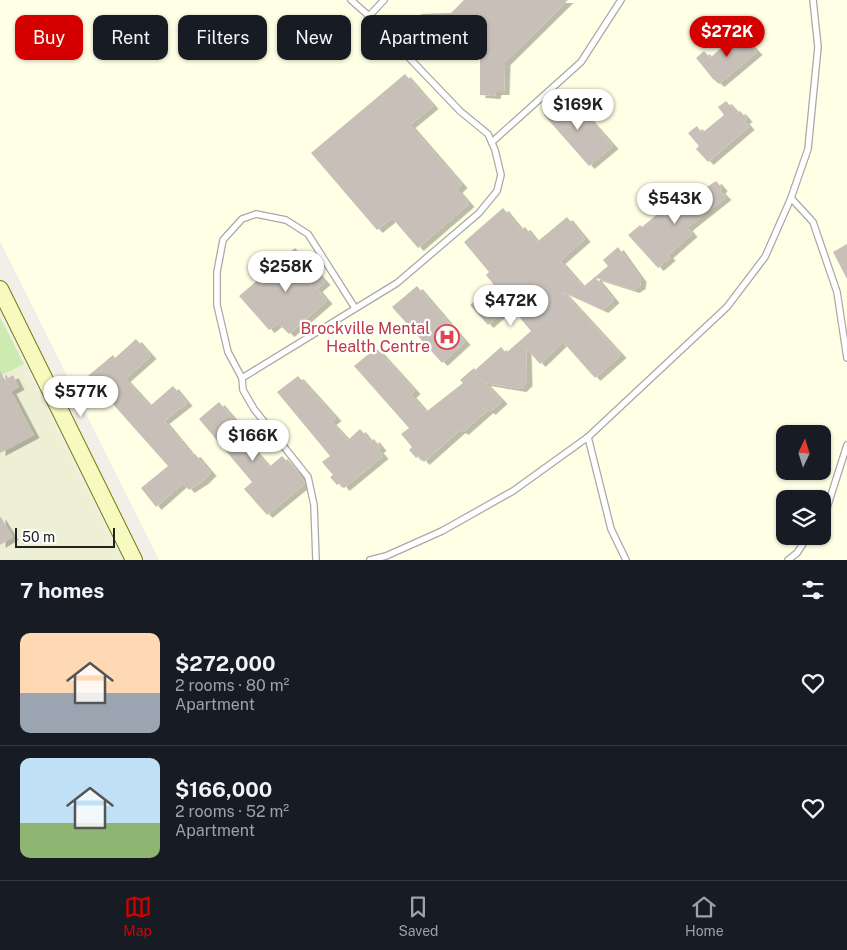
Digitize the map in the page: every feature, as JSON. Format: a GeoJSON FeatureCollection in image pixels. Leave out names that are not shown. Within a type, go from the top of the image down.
{"type":"FeatureCollection","features":[{"type":"Feature","properties":{"kind":"street"},"geometry":{"type":"LineString","coordinates":[[0,289],[134,560]]}},
{"type":"Feature","properties":{"kind":"lane"},"geometry":{"type":"LineString","coordinates":[[351,0],[368,15]]}},
{"type":"Feature","properties":{"kind":"lane"},"geometry":{"type":"LineString","coordinates":[[370,15],[384,0]]}},
{"type":"Feature","properties":{"kind":"lane"},"geometry":{"type":"LineString","coordinates":[[492,142],[581,62],[621,0]]}},
{"type":"Feature","properties":{"kind":"lane"},"geometry":{"type":"LineString","coordinates":[[370,560],[386,556],[442,531],[512,491],[588,437],[728,307],[765,257],[791,198],[808,149],[818,47],[813,0]]}},
{"type":"Feature","properties":{"kind":"lane"},"geometry":{"type":"LineString","coordinates":[[242,378],[397,283],[479,213],[497,191],[501,175],[488,134],[460,111],[411,60]]}},
{"type":"Feature","properties":{"kind":"lane"},"geometry":{"type":"LineString","coordinates":[[791,198],[813,222],[837,292],[847,358]]}},
{"type":"Feature","properties":{"kind":"lane"},"geometry":{"type":"LineString","coordinates":[[316,560],[314,505],[308,477],[254,409],[243,390],[242,378],[228,352],[218,305],[217,272],[223,240],[242,220],[256,214],[286,220],[308,234],[355,308]]}},
{"type":"Feature","properties":{"kind":"lane"},"geometry":{"type":"LineString","coordinates":[[588,437],[611,529],[626,560]]}},
{"type":"Feature","properties":{"kind":"lane"},"geometry":{"type":"LineString","coordinates":[[831,495],[847,445]]}},
{"type":"Feature","properties":{"kind":"lane"},"geometry":{"type":"LineString","coordinates":[[788,560],[797,553],[802,545]]}},
{"type":"Feature","properties":{"kind":"shaded area","name":"Brockville Mental Health Centre"},"geometry":{"type":"Polygon","coordinates":[[[0,0],[847,0],[847,560],[159,560],[0,241],[0,0]]]}},
{"type":"Feature","properties":{"kind":"shaded area"},"geometry":{"type":"Polygon","coordinates":[[[24,364],[122,560],[0,560],[0,376],[24,364]]]}},
{"type":"Feature","properties":{"kind":"green space"},"geometry":{"type":"Polygon","coordinates":[[[0,317],[24,364],[0,376],[0,317]]]}},
{"type":"Feature","properties":{"kind":"building"},"geometry":{"type":"Polygon","coordinates":[[[464,0],[568,0],[505,62],[504,92],[496,92],[495,96],[480,95],[480,60],[487,60],[487,15],[421,15],[451,13],[464,0]]]}},
{"type":"Feature","properties":{"kind":"building"},"geometry":{"type":"Polygon","coordinates":[[[739,32],[757,52],[719,84],[696,58],[704,51],[710,58],[739,32]]]}},
{"type":"Feature","properties":{"kind":"building"},"geometry":{"type":"Polygon","coordinates":[[[405,74],[433,106],[410,125],[462,185],[457,190],[469,204],[418,248],[392,218],[377,230],[311,153],[405,74]]]}},
{"type":"Feature","properties":{"kind":"building"},"geometry":{"type":"Polygon","coordinates":[[[568,95],[613,146],[589,166],[544,115],[568,95]]]}},
{"type":"Feature","properties":{"kind":"building"},"geometry":{"type":"Polygon","coordinates":[[[726,101],[737,113],[740,111],[747,119],[744,121],[749,127],[708,162],[696,149],[699,146],[688,133],[697,126],[702,133],[724,115],[718,107],[726,101]]]}},
{"type":"Feature","properties":{"kind":"building"},"geometry":{"type":"Polygon","coordinates":[[[716,181],[722,188],[720,191],[726,197],[687,228],[692,234],[668,255],[670,258],[658,268],[628,235],[640,225],[642,227],[661,211],[664,216],[716,181]]]}},
{"type":"Feature","properties":{"kind":"building"},"geometry":{"type":"Polygon","coordinates":[[[503,208],[521,230],[525,227],[537,242],[567,217],[585,239],[560,261],[583,287],[608,266],[603,260],[618,247],[641,279],[640,286],[634,290],[596,278],[614,300],[603,310],[563,292],[621,355],[595,378],[563,342],[540,364],[526,348],[527,383],[521,389],[485,383],[502,401],[490,412],[488,410],[463,432],[460,430],[424,462],[419,456],[416,458],[409,450],[412,447],[401,434],[409,428],[354,366],[376,348],[415,391],[411,395],[426,412],[463,383],[460,380],[474,368],[475,370],[501,347],[506,353],[531,331],[510,306],[488,325],[470,305],[494,285],[486,275],[489,272],[464,242],[503,208]]]}},
{"type":"Feature","properties":{"kind":"building"},"geometry":{"type":"Polygon","coordinates":[[[847,244],[847,279],[833,252],[847,244]]]}},
{"type":"Feature","properties":{"kind":"building"},"geometry":{"type":"Polygon","coordinates":[[[295,248],[325,282],[317,289],[327,301],[289,334],[278,323],[269,330],[239,296],[295,248]]]}},
{"type":"Feature","properties":{"kind":"building"},"geometry":{"type":"Polygon","coordinates":[[[417,286],[465,342],[442,363],[392,307],[417,286]]]}},
{"type":"Feature","properties":{"kind":"building"},"geometry":{"type":"Polygon","coordinates":[[[136,339],[151,356],[125,379],[150,406],[173,386],[187,403],[164,421],[192,455],[195,454],[211,473],[189,490],[183,483],[156,507],[141,488],[168,466],[88,376],[113,355],[115,358],[136,339]]]}},
{"type":"Feature","properties":{"kind":"building"},"geometry":{"type":"Polygon","coordinates":[[[0,371],[5,380],[13,375],[19,387],[11,391],[34,435],[0,453],[0,371]]]}},
{"type":"Feature","properties":{"kind":"building"},"geometry":{"type":"Polygon","coordinates":[[[298,376],[336,418],[331,422],[348,440],[360,429],[371,442],[374,439],[381,448],[378,450],[383,456],[344,488],[340,483],[337,485],[330,477],[333,475],[322,462],[330,456],[277,392],[298,376]]]}},
{"type":"Feature","properties":{"kind":"building"},"geometry":{"type":"Polygon","coordinates":[[[219,402],[256,445],[252,448],[269,467],[282,456],[294,467],[305,484],[267,515],[244,489],[252,482],[199,419],[219,402]]]}},
{"type":"Feature","properties":{"kind":"building"},"geometry":{"type":"Polygon","coordinates":[[[0,516],[13,537],[0,545],[0,516]]]}},
{"type":"Feature","properties":{"kind":"place","name":"Brockville Mental Health Centre"},"geometry":{"type":"Point","coordinates":[447,337]}}]}
